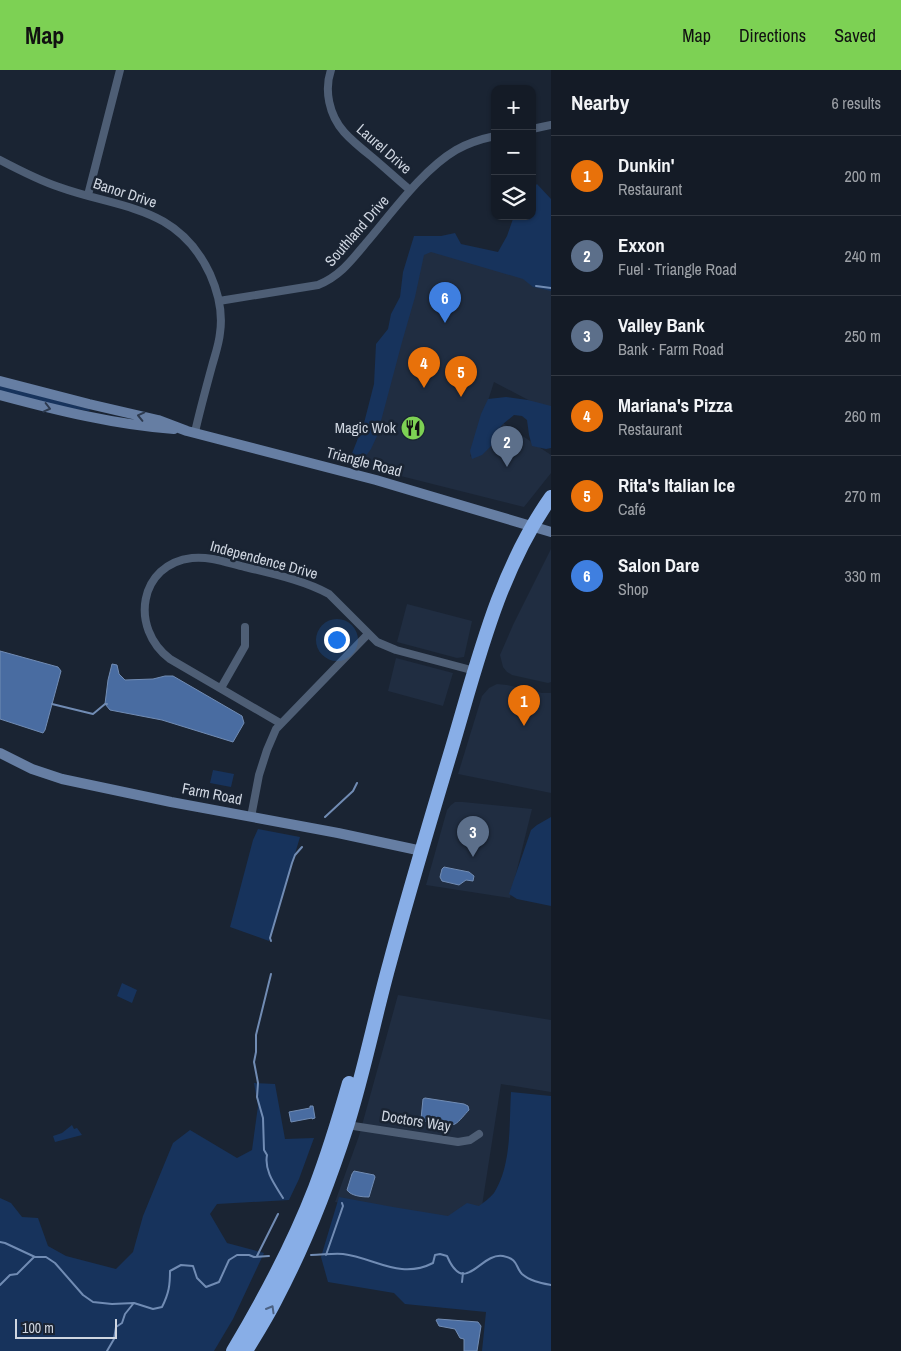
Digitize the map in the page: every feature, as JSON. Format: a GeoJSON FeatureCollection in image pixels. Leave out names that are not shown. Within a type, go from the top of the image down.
{"type":"FeatureCollection","features":[{"type":"Feature","properties":{"kind":"highway"},"geometry":{"type":"LineString","coordinates":[[246,1351],[276,1300],[294,1262],[324,1191],[348,1124],[389,964],[475,672],[511,566],[531,526],[550,498]]}},
{"type":"Feature","properties":{"kind":"highway"},"geometry":{"type":"LineString","coordinates":[[233,1351],[281,1265],[315,1187],[327,1155],[363,1037],[389,964]]}},
{"type":"Feature","properties":{"kind":"street"},"geometry":{"type":"LineString","coordinates":[[88,196],[120,70]]}},
{"type":"Feature","properties":{"kind":"street","name":"Laurel Drive"},"geometry":{"type":"LineString","coordinates":[[331,70],[328,98],[338,124],[355,143],[410,190]]}},
{"type":"Feature","properties":{"kind":"street"},"geometry":{"type":"LineString","coordinates":[[536,127],[551,125]]}},
{"type":"Feature","properties":{"kind":"street","name":"Southland Drive"},"geometry":{"type":"LineString","coordinates":[[219,302],[318,285],[330,280],[348,265],[410,190],[440,161],[456,150],[491,137]]}},
{"type":"Feature","properties":{"kind":"street","name":"Banor Drive"},"geometry":{"type":"LineString","coordinates":[[0,160],[59,188],[152,214],[181,233],[204,261],[214,283],[219,302],[220,333],[191,431]]}},
{"type":"Feature","properties":{"kind":"street","name":"Triangle Road"},"geometry":{"type":"LineString","coordinates":[[0,381],[158,420],[191,431],[385,483],[551,532]]}},
{"type":"Feature","properties":{"kind":"street","name":"Triangle Road"},"geometry":{"type":"LineString","coordinates":[[0,395],[74,414],[156,428],[191,431]]}},
{"type":"Feature","properties":{"kind":"street","name":"Independence Drive"},"geometry":{"type":"LineString","coordinates":[[280,723],[163,653],[156,646],[148,631],[144,618],[144,608],[148,591],[161,572],[176,562],[193,558],[212,559],[319,588],[329,594],[377,642],[391,648],[475,672]]}},
{"type":"Feature","properties":{"kind":"street"},"geometry":{"type":"LineString","coordinates":[[221,688],[245,646],[245,628]]}},
{"type":"Feature","properties":{"kind":"street"},"geometry":{"type":"LineString","coordinates":[[251,817],[259,774],[272,738],[280,723],[368,634]]}},
{"type":"Feature","properties":{"kind":"street","name":"Farm Road"},"geometry":{"type":"LineString","coordinates":[[0,753],[32,769],[62,779],[422,851]]}},
{"type":"Feature","properties":{"kind":"street","name":"Doctors Way"},"geometry":{"type":"LineString","coordinates":[[348,1124],[458,1142],[470,1140],[479,1134]]}},
{"type":"Feature","properties":{"kind":"shaded area"},"geometry":{"type":"Polygon","coordinates":[[[536,185],[551,199],[551,291],[533,287],[523,279],[431,252],[424,255],[415,297],[377,436],[371,449],[362,461],[354,462],[351,456],[364,423],[374,384],[376,344],[388,329],[391,314],[400,297],[403,272],[414,236],[441,236],[455,233],[461,244],[498,252],[507,236],[513,220],[536,220],[536,185]]]}},
{"type":"Feature","properties":{"kind":"shaded area"},"geometry":{"type":"Polygon","coordinates":[[[424,243],[551,281],[551,412],[494,382],[470,457],[500,421],[551,455],[551,473],[524,507],[357,465],[424,243]]]}},
{"type":"Feature","properties":{"kind":"shaded area"},"geometry":{"type":"Polygon","coordinates":[[[0,385],[90,410],[61,407],[0,391],[0,385]]]}},
{"type":"Feature","properties":{"kind":"shaded area"},"geometry":{"type":"Polygon","coordinates":[[[506,397],[551,406],[551,448],[546,449],[532,446],[527,420],[522,416],[514,415],[498,430],[492,445],[482,455],[472,459],[470,451],[481,414],[488,399],[506,397]]]}},
{"type":"Feature","properties":{"kind":"shaded area"},"geometry":{"type":"Polygon","coordinates":[[[551,549],[551,682],[548,683],[512,675],[503,667],[500,655],[551,549]]]}},
{"type":"Feature","properties":{"kind":"shaded area"},"geometry":{"type":"Polygon","coordinates":[[[407,604],[472,621],[464,657],[457,658],[397,642],[407,604]]]}},
{"type":"Feature","properties":{"kind":"shaded area"},"geometry":{"type":"Polygon","coordinates":[[[0,651],[58,667],[61,671],[43,733],[0,719],[0,651]]]}},
{"type":"Feature","properties":{"kind":"shaded area"},"geometry":{"type":"Polygon","coordinates":[[[396,658],[453,673],[443,706],[388,691],[396,658]]]}},
{"type":"Feature","properties":{"kind":"shaded area"},"geometry":{"type":"Polygon","coordinates":[[[112,664],[117,665],[119,674],[125,680],[173,676],[242,716],[244,723],[233,742],[162,720],[110,710],[105,704],[112,664]]]}},
{"type":"Feature","properties":{"kind":"shaded area"},"geometry":{"type":"Polygon","coordinates":[[[497,684],[551,693],[551,793],[458,774],[482,696],[489,688],[497,684]]]}},
{"type":"Feature","properties":{"kind":"shaded area"},"geometry":{"type":"Polygon","coordinates":[[[213,770],[234,774],[231,787],[210,783],[213,770]]]}},
{"type":"Feature","properties":{"kind":"shaded area"},"geometry":{"type":"Polygon","coordinates":[[[455,802],[532,809],[510,898],[426,885],[447,810],[455,802]]]}},
{"type":"Feature","properties":{"kind":"shaded area"},"geometry":{"type":"Polygon","coordinates":[[[551,817],[551,906],[517,899],[509,894],[531,830],[551,817]]]}},
{"type":"Feature","properties":{"kind":"shaded area"},"geometry":{"type":"Polygon","coordinates":[[[258,829],[300,837],[269,941],[230,927],[253,840],[258,829]]]}},
{"type":"Feature","properties":{"kind":"shaded area"},"geometry":{"type":"Polygon","coordinates":[[[444,867],[469,872],[474,876],[473,881],[466,880],[459,885],[442,881],[440,877],[444,867]]]}},
{"type":"Feature","properties":{"kind":"shaded area"},"geometry":{"type":"Polygon","coordinates":[[[122,983],[137,990],[132,1003],[117,996],[122,983]]]}},
{"type":"Feature","properties":{"kind":"shaded area"},"geometry":{"type":"Polygon","coordinates":[[[398,995],[551,1020],[551,1092],[501,1084],[479,1225],[335,1202],[359,1136],[398,995]]]}},
{"type":"Feature","properties":{"kind":"shaded area"},"geometry":{"type":"Polygon","coordinates":[[[254,1083],[275,1084],[285,1139],[314,1138],[289,1200],[217,1204],[210,1214],[227,1243],[264,1253],[233,1319],[214,1351],[0,1351],[0,1198],[11,1203],[22,1217],[38,1218],[48,1246],[66,1256],[116,1269],[133,1252],[143,1216],[173,1143],[190,1130],[237,1158],[252,1150],[258,1106],[254,1083]]]}},
{"type":"Feature","properties":{"kind":"shaded area"},"geometry":{"type":"Polygon","coordinates":[[[511,1092],[551,1096],[551,1351],[482,1351],[486,1312],[405,1304],[394,1293],[328,1282],[321,1257],[339,1197],[448,1216],[467,1203],[479,1206],[494,1193],[500,1182],[507,1157],[511,1092]]]}},
{"type":"Feature","properties":{"kind":"shaded area"},"geometry":{"type":"Polygon","coordinates":[[[423,1099],[464,1104],[468,1106],[469,1110],[458,1122],[452,1125],[423,1121],[421,1119],[423,1099]]]}},
{"type":"Feature","properties":{"kind":"shaded area"},"geometry":{"type":"Polygon","coordinates":[[[310,1106],[313,1106],[315,1118],[291,1122],[289,1112],[310,1108],[310,1106]]]}},
{"type":"Feature","properties":{"kind":"shaded area"},"geometry":{"type":"Polygon","coordinates":[[[72,1125],[82,1135],[55,1142],[53,1136],[62,1133],[72,1125]]]}},
{"type":"Feature","properties":{"kind":"shaded area"},"geometry":{"type":"Polygon","coordinates":[[[354,1171],[374,1175],[369,1197],[354,1195],[347,1190],[354,1171]]]}},
{"type":"Feature","properties":{"kind":"shaded area"},"geometry":{"type":"Polygon","coordinates":[[[436,1320],[478,1322],[481,1326],[477,1351],[464,1351],[464,1339],[460,1338],[455,1329],[439,1326],[436,1320]]]}},
{"type":"Feature","properties":{"kind":"waterway"},"geometry":{"type":"LineString","coordinates":[[536,286],[551,288]]}},
{"type":"Feature","properties":{"kind":"waterway"},"geometry":{"type":"LineString","coordinates":[[52,704],[93,714],[107,704]]}},
{"type":"Feature","properties":{"kind":"waterway"},"geometry":{"type":"LineString","coordinates":[[325,817],[353,791],[357,783]]}},
{"type":"Feature","properties":{"kind":"waterway"},"geometry":{"type":"LineString","coordinates":[[271,941],[270,938],[292,863],[295,855],[302,847]]}},
{"type":"Feature","properties":{"kind":"waterway"},"geometry":{"type":"LineString","coordinates":[[271,974],[256,1035],[254,1062],[258,1083],[257,1097],[263,1118],[264,1150],[267,1155],[267,1167],[283,1198]]}},
{"type":"Feature","properties":{"kind":"waterway"},"geometry":{"type":"LineString","coordinates":[[326,1255],[343,1206],[342,1203]]}},
{"type":"Feature","properties":{"kind":"waterway"},"geometry":{"type":"LineString","coordinates":[[257,1256],[278,1214]]}},
{"type":"Feature","properties":{"kind":"waterway"},"geometry":{"type":"LineString","coordinates":[[0,1242],[35,1257],[46,1257],[55,1263],[83,1295],[93,1302],[112,1304],[134,1303],[153,1309],[162,1307],[169,1289],[170,1271],[181,1265],[193,1266],[197,1278],[206,1287],[219,1282],[229,1260],[237,1255],[269,1256]]}},
{"type":"Feature","properties":{"kind":"waterway"},"geometry":{"type":"LineString","coordinates":[[311,1255],[343,1254],[398,1269],[410,1269],[421,1268],[433,1263],[435,1255],[440,1254],[447,1256],[454,1268],[460,1273],[467,1273],[487,1260],[503,1256],[512,1259],[525,1276],[551,1285]]}},
{"type":"Feature","properties":{"kind":"waterway"},"geometry":{"type":"LineString","coordinates":[[0,1285],[10,1275],[17,1274],[34,1257]]}},
{"type":"Feature","properties":{"kind":"waterway"},"geometry":{"type":"LineString","coordinates":[[462,1282],[463,1273]]}},
{"type":"Feature","properties":{"kind":"waterway"},"geometry":{"type":"LineString","coordinates":[[107,1351],[114,1339],[116,1327],[122,1323],[125,1314],[133,1304]]}},
{"type":"Feature","properties":{"kind":"place","name":"Salon Dare"},"geometry":{"type":"Point","coordinates":[445,323]}},
{"type":"Feature","properties":{"kind":"place","name":"Mariana's Pizza"},"geometry":{"type":"Point","coordinates":[424,388]}},
{"type":"Feature","properties":{"kind":"place","name":"Rita's Italian Ice"},"geometry":{"type":"Point","coordinates":[461,397]}},
{"type":"Feature","properties":{"kind":"place","name":"Magic Wok"},"geometry":{"type":"Point","coordinates":[413,428]}},
{"type":"Feature","properties":{"kind":"place","name":"Exxon"},"geometry":{"type":"Point","coordinates":[507,467]}},
{"type":"Feature","properties":{"kind":"place","name":"Dunkin'"},"geometry":{"type":"Point","coordinates":[524,726]}},
{"type":"Feature","properties":{"kind":"place","name":"Valley Bank"},"geometry":{"type":"Point","coordinates":[473,857]}}]}
